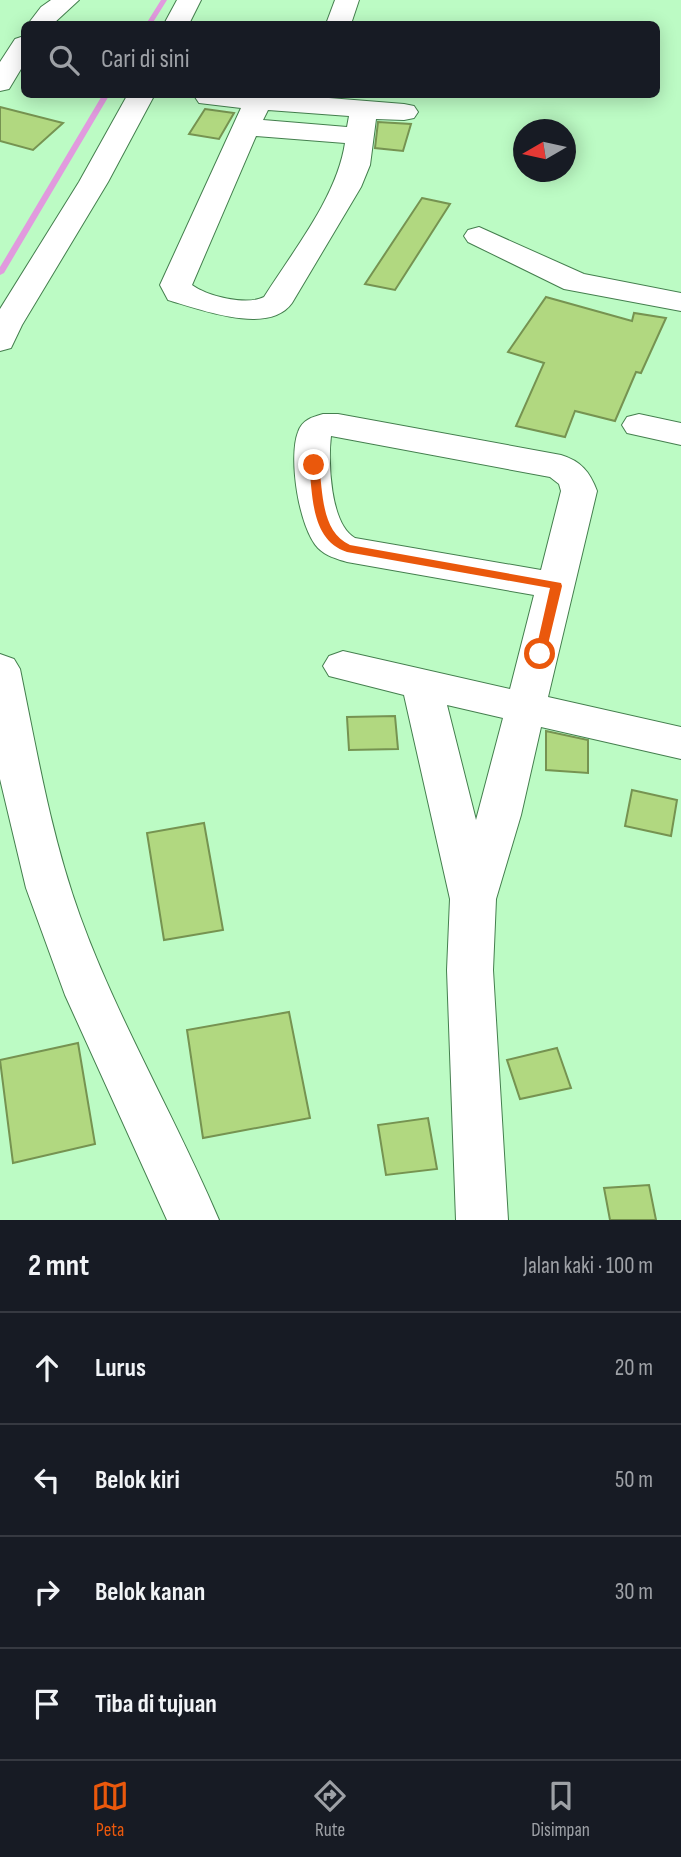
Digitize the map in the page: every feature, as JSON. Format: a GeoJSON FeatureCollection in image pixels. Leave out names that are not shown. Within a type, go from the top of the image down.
{"type":"FeatureCollection","features":[{"type":"Feature","properties":{"kind":"street"},"geometry":{"type":"LineString","coordinates":[[42,21],[67,0]]}},
{"type":"Feature","properties":{"kind":"street"},"geometry":{"type":"LineString","coordinates":[[178,21],[189,0]]}},
{"type":"Feature","properties":{"kind":"street"},"geometry":{"type":"LineString","coordinates":[[341,21],[347,0]]}},
{"type":"Feature","properties":{"kind":"street"},"geometry":{"type":"LineString","coordinates":[[0,83],[21,49]]}},
{"type":"Feature","properties":{"kind":"street"},"geometry":{"type":"LineString","coordinates":[[0,341],[6,325],[66,229],[140,98]]}},
{"type":"Feature","properties":{"kind":"street"},"geometry":{"type":"LineString","coordinates":[[211,98],[253,114],[362,123],[404,112]]}},
{"type":"Feature","properties":{"kind":"street"},"geometry":{"type":"LineString","coordinates":[[253,114],[316,99],[362,123]]}},
{"type":"Feature","properties":{"kind":"street"},"geometry":{"type":"LineString","coordinates":[[253,114],[175,287],[181,294],[248,310],[261,310],[276,303],[347,187],[356,165],[362,123]]}},
{"type":"Feature","properties":{"kind":"street"},"geometry":{"type":"LineString","coordinates":[[479,236],[575,282],[681,302]]}},
{"type":"Feature","properties":{"kind":"street"},"geometry":{"type":"LineString","coordinates":[[482,1220],[470,970],[473,899],[499,815],[557,586],[579,491],[569,471],[561,467],[338,425],[323,425],[315,431],[314,465],[322,519],[326,532],[337,544],[347,549],[557,586]]}},
{"type":"Feature","properties":{"kind":"street"},"geometry":{"type":"LineString","coordinates":[[639,425],[681,435]]}},
{"type":"Feature","properties":{"kind":"street"},"geometry":{"type":"LineString","coordinates":[[343,666],[681,743]]}},
{"type":"Feature","properties":{"kind":"street"},"geometry":{"type":"LineString","coordinates":[[0,669],[37,844],[58,916],[84,984],[193,1220]]}},
{"type":"Feature","properties":{"kind":"street"},"geometry":{"type":"LineString","coordinates":[[421,683],[473,899]]}},
{"type":"Feature","properties":{"kind":"building"},"geometry":{"type":"Polygon","coordinates":[[[0,107],[63,123],[33,150],[0,141],[0,107]]]}},
{"type":"Feature","properties":{"kind":"building"},"geometry":{"type":"Polygon","coordinates":[[[205,109],[234,113],[219,139],[189,134],[205,109]]]}},
{"type":"Feature","properties":{"kind":"building"},"geometry":{"type":"Polygon","coordinates":[[[378,122],[411,124],[403,151],[375,148],[378,122]]]}},
{"type":"Feature","properties":{"kind":"building"},"geometry":{"type":"Polygon","coordinates":[[[422,198],[450,204],[395,290],[365,284],[422,198]]]}},
{"type":"Feature","properties":{"kind":"building"},"geometry":{"type":"Polygon","coordinates":[[[546,297],[632,321],[634,313],[666,318],[641,373],[636,372],[615,421],[575,411],[565,437],[516,426],[544,363],[508,352],[546,297]]]}},
{"type":"Feature","properties":{"kind":"building"},"geometry":{"type":"Polygon","coordinates":[[[395,716],[398,749],[349,750],[347,717],[395,716]]]}},
{"type":"Feature","properties":{"kind":"building"},"geometry":{"type":"Polygon","coordinates":[[[546,731],[588,740],[588,773],[546,770],[546,731]]]}},
{"type":"Feature","properties":{"kind":"building"},"geometry":{"type":"Polygon","coordinates":[[[632,790],[677,800],[671,836],[625,826],[632,790]]]}},
{"type":"Feature","properties":{"kind":"building"},"geometry":{"type":"Polygon","coordinates":[[[204,823],[223,930],[164,940],[147,833],[204,823]]]}},
{"type":"Feature","properties":{"kind":"building"},"geometry":{"type":"Polygon","coordinates":[[[289,1012],[310,1118],[203,1138],[187,1030],[289,1012]]]}},
{"type":"Feature","properties":{"kind":"building"},"geometry":{"type":"Polygon","coordinates":[[[78,1043],[95,1144],[13,1163],[0,1060],[78,1043]]]}},
{"type":"Feature","properties":{"kind":"building"},"geometry":{"type":"Polygon","coordinates":[[[557,1048],[571,1088],[520,1099],[507,1060],[557,1048]]]}},
{"type":"Feature","properties":{"kind":"building"},"geometry":{"type":"Polygon","coordinates":[[[428,1118],[437,1169],[386,1175],[378,1125],[428,1118]]]}},
{"type":"Feature","properties":{"kind":"building"},"geometry":{"type":"Polygon","coordinates":[[[649,1185],[656,1220],[610,1220],[604,1188],[649,1185]]]}},
{"type":"Feature","properties":{"kind":"waterway"},"geometry":{"type":"LineString","coordinates":[[151,21],[164,0]]}},
{"type":"Feature","properties":{"kind":"waterway"},"geometry":{"type":"LineString","coordinates":[[0,273],[105,98]]}},
{"type":"Feature","properties":{"kind":"route"},"geometry":{"type":"LineString","coordinates":[[314,465],[326,532],[337,544],[347,549],[557,586],[540,654]]}}]}
